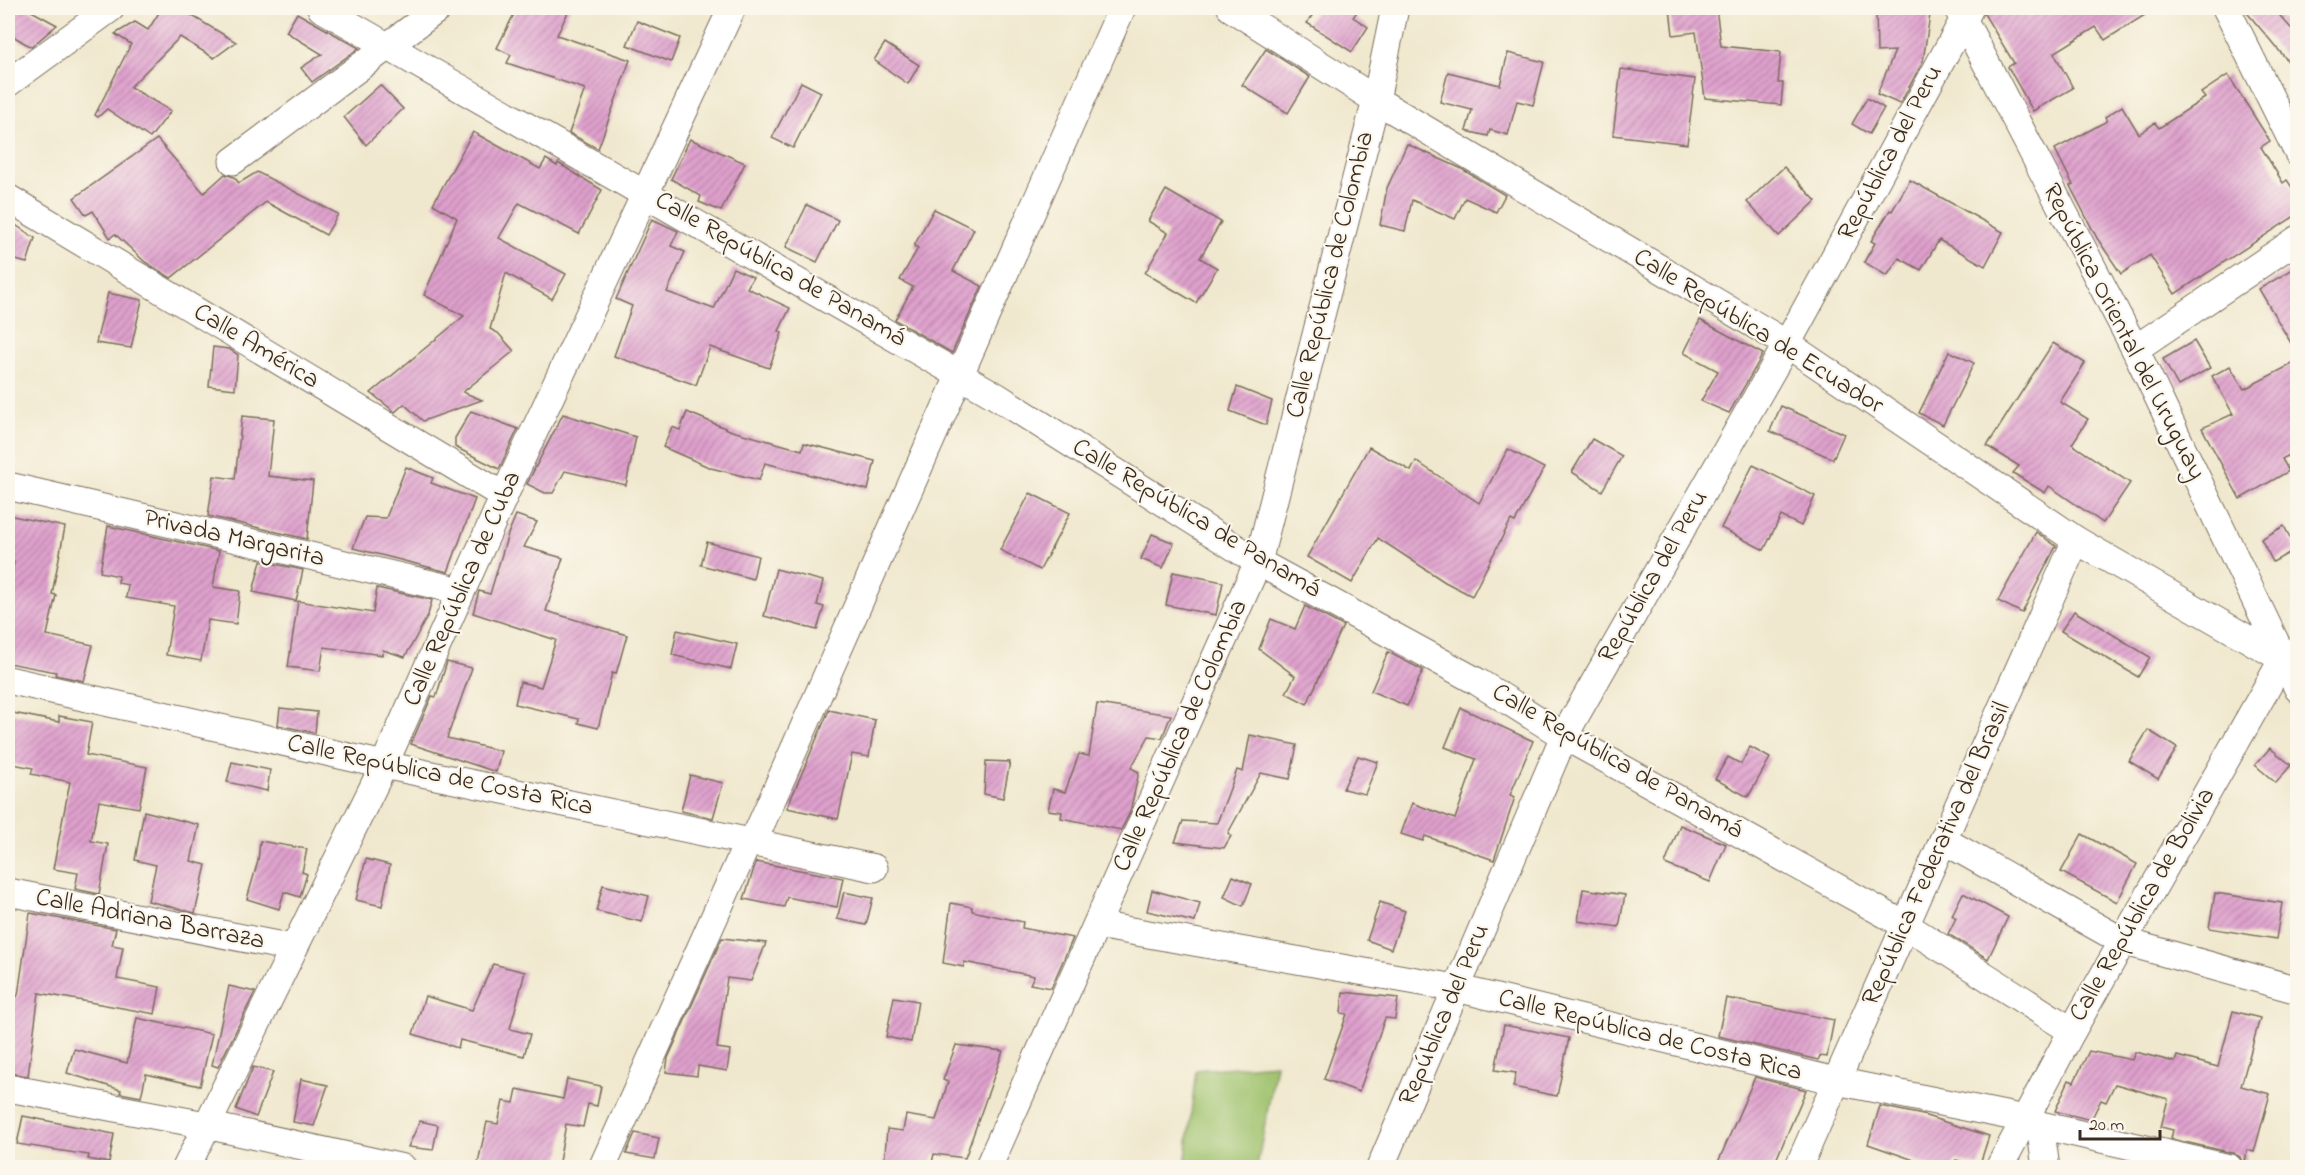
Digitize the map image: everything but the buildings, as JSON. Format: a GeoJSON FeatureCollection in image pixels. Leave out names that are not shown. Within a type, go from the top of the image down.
{"type":"FeatureCollection","features":[{"type":"Feature","properties":{"kind":"street"},"geometry":{"type":"LineString","coordinates":[[8,83],[111,8]]}},
{"type":"Feature","properties":{"kind":"street","name":"Calle República de Panamá"},"geometry":{"type":"LineString","coordinates":[[321,8],[959,374],[1258,562],[1478,682],[1564,736],[1905,925],[2072,1031]]}},
{"type":"Feature","properties":{"kind":"street"},"geometry":{"type":"LineString","coordinates":[[233,161],[439,8]]}},
{"type":"Feature","properties":{"kind":"street","name":"Calle República de Cuba"},"geometry":{"type":"LineString","coordinates":[[186,1167],[384,765],[504,495],[732,8]]}},
{"type":"Feature","properties":{"kind":"street"},"geometry":{"type":"LineString","coordinates":[[602,1167],[748,842],[758,831],[1122,8]]}},
{"type":"Feature","properties":{"kind":"street","name":"Calle República de Ecuador"},"geometry":{"type":"LineString","coordinates":[[1231,8],[1376,100],[1787,344],[2076,540],[2290,654]]}},
{"type":"Feature","properties":{"kind":"street","name":"Calle República de Colombia"},"geometry":{"type":"LineString","coordinates":[[988,1167],[1258,562],[1376,100],[1395,8]]}},
{"type":"Feature","properties":{"kind":"street"},"geometry":{"type":"LineString","coordinates":[[2226,8],[2298,153]]}},
{"type":"Feature","properties":{"kind":"street","name":"República del Peru"},"geometry":{"type":"LineString","coordinates":[[1380,1167],[1564,736],[1787,344],[1964,11]]}},
{"type":"Feature","properties":{"kind":"street","name":"República Oriental del Uruguay"},"geometry":{"type":"LineString","coordinates":[[1964,11],[2290,654],[2298,689]]}},
{"type":"Feature","properties":{"kind":"street","name":"Calle América"},"geometry":{"type":"LineString","coordinates":[[8,198],[504,495]]}},
{"type":"Feature","properties":{"kind":"street"},"geometry":{"type":"LineString","coordinates":[[2135,349],[2298,239]]}},
{"type":"Feature","properties":{"kind":"street","name":"Privada Margarita"},"geometry":{"type":"LineString","coordinates":[[8,486],[461,591]]}},
{"type":"Feature","properties":{"kind":"street","name":"República Federativa del Brasil"},"geometry":{"type":"LineString","coordinates":[[1798,1167],[2076,540]]}},
{"type":"Feature","properties":{"kind":"street","name":"Calle República de Bolivia"},"geometry":{"type":"LineString","coordinates":[[1999,1167],[2033,1122],[2072,1031],[2290,654]]}},
{"type":"Feature","properties":{"kind":"street","name":"Calle República de Costa Rica"},"geometry":{"type":"LineString","coordinates":[[8,680],[384,765],[874,868]]}},
{"type":"Feature","properties":{"kind":"street"},"geometry":{"type":"LineString","coordinates":[[1943,840],[2122,941],[2298,990]]}},
{"type":"Feature","properties":{"kind":"street","name":"Calle Adriana Barraza"},"geometry":{"type":"LineString","coordinates":[[8,892],[293,948]]}},
{"type":"Feature","properties":{"kind":"street","name":"Calle República de Costa Rica"},"geometry":{"type":"LineString","coordinates":[[1097,925],[1456,988],[1836,1081],[2033,1122],[2229,1167]]}},
{"type":"Feature","properties":{"kind":"street"},"geometry":{"type":"LineString","coordinates":[[8,1088],[206,1125],[403,1167]]}},
{"type":"Feature","properties":{"kind":"street"},"geometry":{"type":"LineString","coordinates":[[2033,1122],[2046,1167]]}},
{"type":"Feature","properties":{"kind":"green space"},"geometry":{"type":"Polygon","coordinates":[[[1276,1064],[1257,1167],[1185,1167],[1196,1070],[1276,1064]]]}}]}
